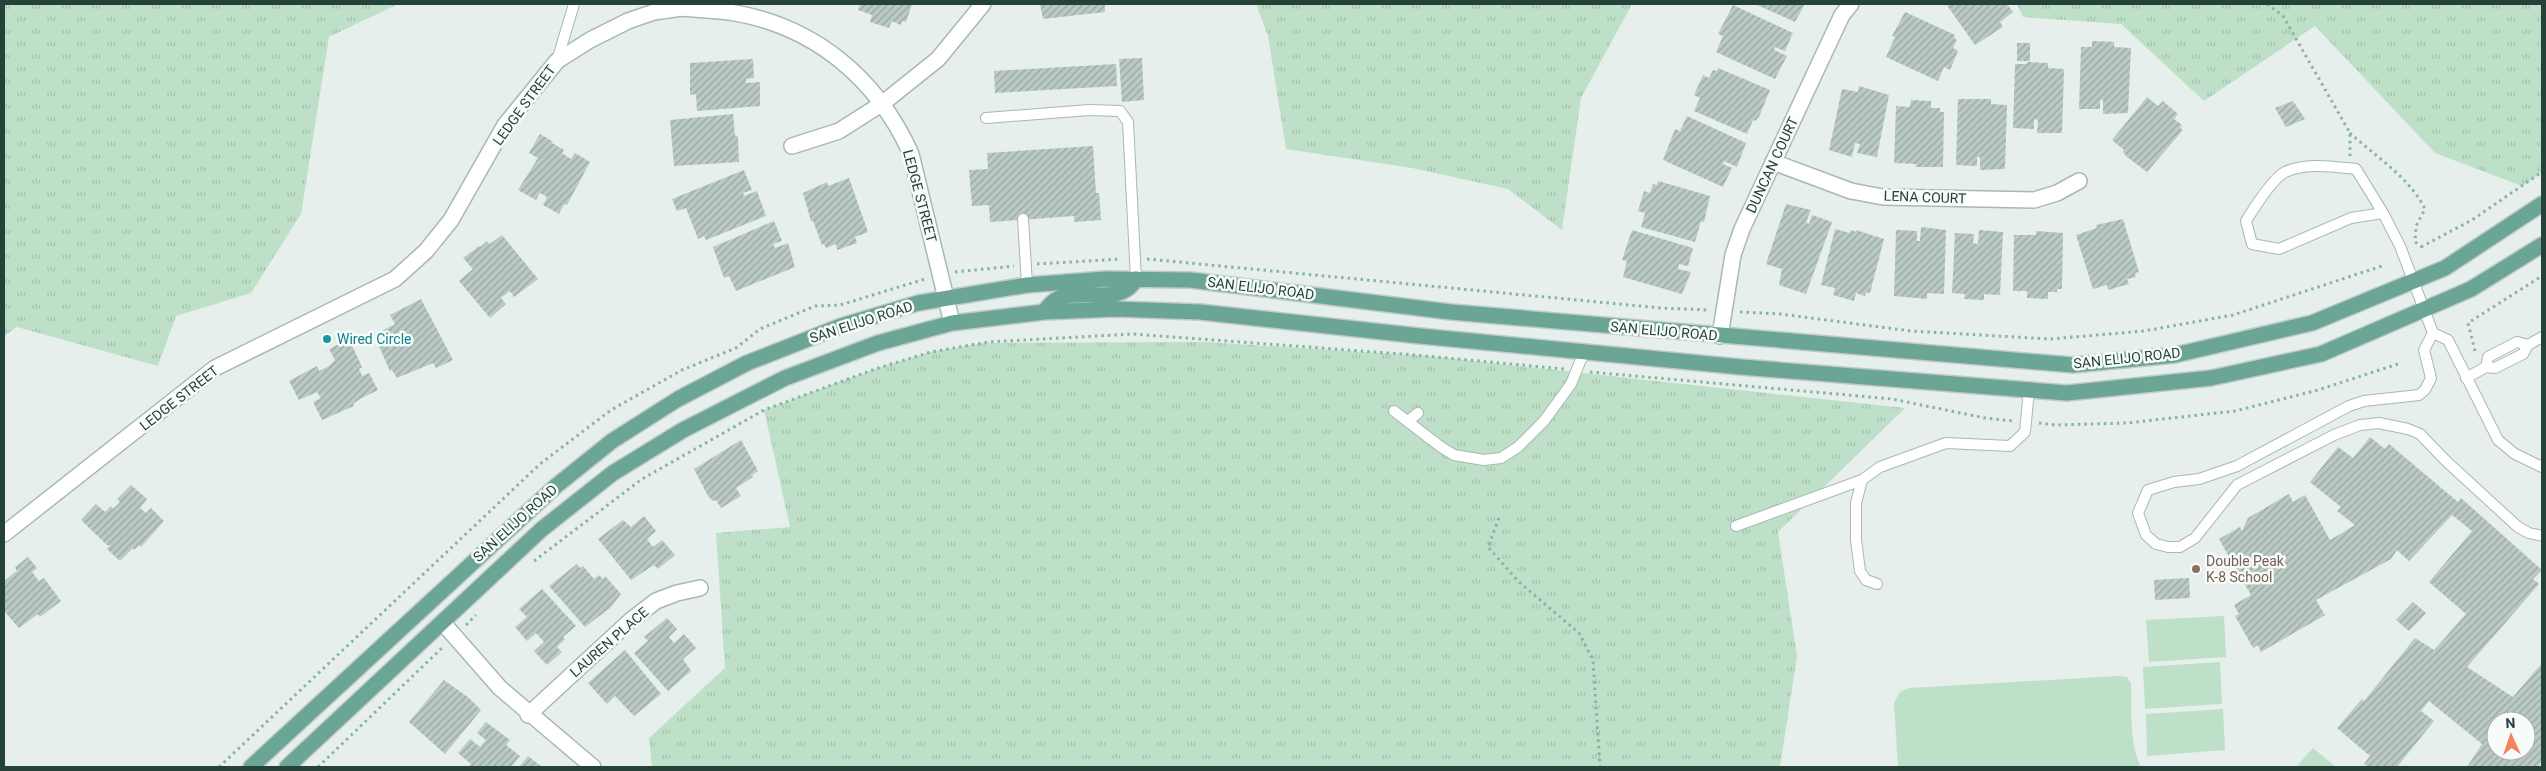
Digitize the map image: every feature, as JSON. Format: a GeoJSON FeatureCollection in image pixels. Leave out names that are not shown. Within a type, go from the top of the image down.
{"type":"FeatureCollection","features":[{"type":"Feature","properties":{"kind":"main road","name":"SAN ELIJO ROAD"},"geometry":{"type":"LineString","coordinates":[[251,767],[556,486],[612,440],[678,399],[747,363],[841,326],[946,297],[1027,285],[1106,279],[1190,280],[1451,312],[2073,365],[2175,355],[2312,323],[2445,268],[2542,204]]}},
{"type":"Feature","properties":{"kind":"main road","name":"SAN ELIJO ROAD"},"geometry":{"type":"LineString","coordinates":[[287,767],[549,524],[613,473],[683,430],[785,378],[878,343],[952,324],[1044,312],[1116,309],[1200,312],[1584,352],[2067,393],[2211,378],[2321,354],[2471,289],[2542,245]]}},
{"type":"Feature","properties":{"kind":"main road"},"geometry":{"type":"LineString","coordinates":[[1044,312],[1052,302],[1063,296],[1114,295],[1126,292],[1136,279]]}},
{"type":"Feature","properties":{"kind":"street"},"geometry":{"type":"LineString","coordinates":[[792,146],[839,131],[883,104],[938,58],[982,4]]}},
{"type":"Feature","properties":{"kind":"street","name":"DUNCAN COURT"},"geometry":{"type":"LineString","coordinates":[[1720,336],[1733,255],[1742,229],[1842,15],[1851,4]]}},
{"type":"Feature","properties":{"kind":"street","name":"LEDGE STREET"},"geometry":{"type":"LineString","coordinates":[[4,534],[215,368],[395,278],[426,251],[450,220],[505,125],[556,61],[590,40],[628,21],[654,12],[682,8],[735,13],[794,30],[826,48],[860,76],[883,104],[901,131],[911,154],[952,324]]}},
{"type":"Feature","properties":{"kind":"street","name":"LENA COURT"},"geometry":{"type":"LineString","coordinates":[[1773,162],[1850,191],[1883,197],[2034,200],[2057,193],[2079,181]]}},
{"type":"Feature","properties":{"kind":"street","name":"LAUREN PLACE"},"geometry":{"type":"LineString","coordinates":[[528,715],[630,620],[656,601],[677,593],[700,588]]}},
{"type":"Feature","properties":{"kind":"street"},"geometry":{"type":"LineString","coordinates":[[443,623],[481,669],[528,715],[593,767]]}},
{"type":"Feature","properties":{"kind":"lane"},"geometry":{"type":"LineString","coordinates":[[556,61],[574,4]]}},
{"type":"Feature","properties":{"kind":"lane"},"geometry":{"type":"LineString","coordinates":[[986,118],[1089,110],[1120,111],[1128,122],[1137,259],[1136,279]]}},
{"type":"Feature","properties":{"kind":"lane"},"geometry":{"type":"LineString","coordinates":[[2383,213],[2351,218],[2279,249],[2252,244],[2246,222],[2258,200],[2285,172],[2320,165],[2356,169],[2383,213],[2400,246],[2433,333],[2448,340],[2498,440],[2515,454],[2542,467]]}},
{"type":"Feature","properties":{"kind":"lane"},"geometry":{"type":"LineString","coordinates":[[1023,219],[1027,285]]}},
{"type":"Feature","properties":{"kind":"lane"},"geometry":{"type":"LineString","coordinates":[[2433,333],[2424,350],[2432,378],[2426,390],[2419,395],[2364,401],[2349,406],[2237,466],[2199,479],[2158,486],[2148,490],[2138,513],[2141,526],[2146,535],[2156,544],[2168,547],[2180,546],[2195,538],[2238,485],[2334,435],[2360,425],[2379,423],[2408,429],[2420,434],[2446,462],[2518,527],[2529,533],[2542,536]]}},
{"type":"Feature","properties":{"kind":"lane"},"geometry":{"type":"LineString","coordinates":[[2466,378],[2486,366],[2495,368],[2523,354],[2528,345],[2542,337]]}},
{"type":"Feature","properties":{"kind":"lane"},"geometry":{"type":"LineString","coordinates":[[1394,411],[1440,447],[1454,454],[1484,460],[1501,458],[1518,447],[1544,421],[1571,384],[1578,371],[1584,352]]}},
{"type":"Feature","properties":{"kind":"lane"},"geometry":{"type":"LineString","coordinates":[[1736,526],[1862,480],[1880,467],[1946,443],[2010,446],[2025,432],[2028,390]]}},
{"type":"Feature","properties":{"kind":"lane"},"geometry":{"type":"LineString","coordinates":[[1408,421],[1418,413]]}},
{"type":"Feature","properties":{"kind":"lane"},"geometry":{"type":"LineString","coordinates":[[1862,480],[1856,503],[1860,571],[1866,580],[1877,584]]}},
{"type":"Feature","properties":{"kind":"path"},"geometry":{"type":"LineString","coordinates":[[2267,4],[2283,16],[2350,132],[2411,188],[2421,201],[2425,209],[2416,226],[2415,242],[2420,248],[2472,220],[2542,172]]}},
{"type":"Feature","properties":{"kind":"path"},"geometry":{"type":"LineString","coordinates":[[2350,132],[2351,169]]}},
{"type":"Feature","properties":{"kind":"path"},"geometry":{"type":"LineString","coordinates":[[962,271],[1026,265],[1137,259],[1251,267],[1661,308],[1780,314],[1911,331],[2050,339],[2144,331],[2233,315],[2385,265]]}},
{"type":"Feature","properties":{"kind":"path"},"geometry":{"type":"LineString","coordinates":[[2468,323],[2542,276]]}},
{"type":"Feature","properties":{"kind":"path"},"geometry":{"type":"LineString","coordinates":[[529,565],[642,479],[764,410],[875,369],[931,352],[988,342],[1132,334],[1414,355],[1892,400],[1985,418],[2054,425],[2127,423],[2235,410],[2318,390],[2401,364]]}},
{"type":"Feature","properties":{"kind":"path"},"geometry":{"type":"LineString","coordinates":[[1499,518],[1488,547],[1519,582],[1579,633],[1594,660],[1600,767]]}},
{"type":"Feature","properties":{"kind":"path"},"geometry":{"type":"LineString","coordinates":[[318,767],[481,611]]}},
{"type":"Feature","properties":{"kind":"green space"},"geometry":{"type":"Polygon","coordinates":[[[4,4],[398,4],[329,37],[301,214],[251,293],[176,316],[158,366],[17,327],[4,336],[4,4]]]}},
{"type":"Feature","properties":{"kind":"green space"},"geometry":{"type":"Polygon","coordinates":[[[1256,4],[1632,4],[1581,98],[1562,230],[1508,189],[1412,168],[1286,149],[1268,36],[1256,4]]]}},
{"type":"Feature","properties":{"kind":"green space"},"geometry":{"type":"Polygon","coordinates":[[[2017,4],[2542,4],[2542,172],[2522,186],[2435,153],[2315,26],[2204,101],[2121,24],[2023,17],[2017,4]]]}},
{"type":"Feature","properties":{"kind":"green space"},"geometry":{"type":"Polygon","coordinates":[[[1206,342],[1427,356],[1905,408],[1778,532],[1797,656],[1780,767],[652,767],[649,738],[725,668],[716,533],[790,527],[764,410],[875,369],[931,352],[984,343],[1206,342]]]}},
{"type":"Feature","properties":{"kind":"green space"},"geometry":{"type":"Polygon","coordinates":[[[2224,616],[2226,657],[2149,662],[2146,620],[2224,616]]]}},
{"type":"Feature","properties":{"kind":"green space"},"geometry":{"type":"Polygon","coordinates":[[[2220,662],[2222,704],[2145,709],[2143,667],[2220,662]]]}},
{"type":"Feature","properties":{"kind":"green space"},"geometry":{"type":"Polygon","coordinates":[[[2127,677],[2131,683],[2133,737],[2137,758],[2141,767],[1898,767],[1894,703],[1900,692],[1909,688],[2127,677]]]}},
{"type":"Feature","properties":{"kind":"green space"},"geometry":{"type":"Polygon","coordinates":[[[2223,709],[2225,750],[2147,756],[2146,714],[2223,709]]]}},
{"type":"Feature","properties":{"kind":"green space"},"geometry":{"type":"Polygon","coordinates":[[[2313,748],[2336,767],[2296,767],[2313,748]]]}},
{"type":"Feature","properties":{"kind":"building"},"geometry":{"type":"Polygon","coordinates":[[[860,4],[912,4],[906,22],[902,21],[901,25],[892,21],[889,28],[870,22],[872,15],[858,10],[860,4]]]}},
{"type":"Feature","properties":{"kind":"building"},"geometry":{"type":"Polygon","coordinates":[[[1040,4],[1105,4],[1105,12],[1043,19],[1040,4]]]}},
{"type":"Feature","properties":{"kind":"building"},"geometry":{"type":"Polygon","coordinates":[[[1755,4],[1805,4],[1795,22],[1755,4]]]}},
{"type":"Feature","properties":{"kind":"building"},"geometry":{"type":"Polygon","coordinates":[[[1946,4],[2007,4],[2013,12],[2000,22],[2003,27],[1975,45],[1946,4]]]}},
{"type":"Feature","properties":{"kind":"building"},"geometry":{"type":"Polygon","coordinates":[[[1733,5],[1793,33],[1785,51],[1775,47],[1774,50],[1787,56],[1775,79],[1716,52],[1723,36],[1718,34],[1733,5]]]}},
{"type":"Feature","properties":{"kind":"building"},"geometry":{"type":"Polygon","coordinates":[[[1905,12],[1955,35],[1954,38],[1957,40],[1953,48],[1958,51],[1950,70],[1944,67],[1938,81],[1886,57],[1895,37],[1892,36],[1905,12]]]}},
{"type":"Feature","properties":{"kind":"building"},"geometry":{"type":"Polygon","coordinates":[[[2092,41],[2114,42],[2114,47],[2131,48],[2128,113],[2103,114],[2103,100],[2100,100],[2100,109],[2079,109],[2081,47],[2092,47],[2092,41]]]}},
{"type":"Feature","properties":{"kind":"building"},"geometry":{"type":"Polygon","coordinates":[[[2017,43],[2030,43],[2030,61],[2017,61],[2017,43]]]}},
{"type":"Feature","properties":{"kind":"building"},"geometry":{"type":"Polygon","coordinates":[[[1142,58],[1144,100],[1122,102],[1119,59],[1142,58]]]}},
{"type":"Feature","properties":{"kind":"building"},"geometry":{"type":"Polygon","coordinates":[[[753,59],[754,78],[746,79],[746,83],[760,82],[760,106],[697,111],[696,94],[690,95],[690,63],[753,59]]]}},
{"type":"Feature","properties":{"kind":"building"},"geometry":{"type":"Polygon","coordinates":[[[2027,62],[2048,63],[2048,68],[2064,69],[2062,133],[2037,133],[2038,120],[2034,119],[2034,129],[2013,128],[2015,64],[2027,64],[2027,62]]]}},
{"type":"Feature","properties":{"kind":"building"},"geometry":{"type":"Polygon","coordinates":[[[1116,64],[1117,86],[995,93],[994,71],[1116,64]]]}},
{"type":"Feature","properties":{"kind":"building"},"geometry":{"type":"Polygon","coordinates":[[[1718,68],[1770,90],[1759,117],[1755,121],[1753,120],[1747,134],[1694,111],[1700,98],[1694,95],[1703,75],[1709,78],[1713,70],[1717,71],[1718,68]]]}},
{"type":"Feature","properties":{"kind":"building"},"geometry":{"type":"Polygon","coordinates":[[[1859,86],[1889,95],[1877,157],[1857,153],[1860,144],[1855,143],[1852,157],[1829,150],[1842,89],[1858,92],[1859,86]]]}},
{"type":"Feature","properties":{"kind":"building"},"geometry":{"type":"Polygon","coordinates":[[[2147,97],[2158,106],[2163,101],[2178,114],[2174,119],[2182,125],[2180,128],[2183,130],[2147,172],[2127,157],[2123,152],[2124,150],[2112,140],[2147,97]]]}},
{"type":"Feature","properties":{"kind":"building"},"geometry":{"type":"Polygon","coordinates":[[[1958,99],[1991,99],[1991,104],[2007,105],[2005,169],[1980,170],[1980,157],[1977,157],[1977,166],[1956,165],[1958,99]]]}},
{"type":"Feature","properties":{"kind":"building"},"geometry":{"type":"Polygon","coordinates":[[[1911,100],[1931,101],[1931,108],[1940,108],[1940,112],[1944,112],[1943,167],[1916,167],[1916,164],[1894,163],[1896,106],[1910,107],[1911,100]]]}},
{"type":"Feature","properties":{"kind":"building"},"geometry":{"type":"Polygon","coordinates":[[[2293,101],[2305,119],[2286,127],[2275,108],[2293,101]]]}},
{"type":"Feature","properties":{"kind":"building"},"geometry":{"type":"Polygon","coordinates":[[[733,114],[735,136],[738,136],[739,162],[674,166],[670,120],[733,114]]]}},
{"type":"Feature","properties":{"kind":"building"},"geometry":{"type":"Polygon","coordinates":[[[1687,116],[1746,143],[1737,167],[1724,161],[1723,164],[1732,168],[1723,187],[1663,160],[1675,129],[1680,131],[1687,116]]]}},
{"type":"Feature","properties":{"kind":"building"},"geometry":{"type":"Polygon","coordinates":[[[540,134],[564,150],[562,153],[571,159],[575,153],[590,162],[567,205],[564,204],[559,214],[543,205],[547,197],[540,193],[536,200],[518,190],[538,158],[529,153],[540,134]]]}},
{"type":"Feature","properties":{"kind":"building"},"geometry":{"type":"Polygon","coordinates":[[[1093,146],[1096,193],[1099,193],[1101,220],[1074,222],[1074,216],[990,222],[989,205],[972,206],[969,170],[988,169],[987,153],[1093,146]]]}},
{"type":"Feature","properties":{"kind":"building"},"geometry":{"type":"Polygon","coordinates":[[[744,170],[752,190],[743,193],[744,196],[757,191],[766,216],[706,240],[704,236],[698,239],[686,208],[677,211],[672,199],[744,170]]]}},
{"type":"Feature","properties":{"kind":"building"},"geometry":{"type":"Polygon","coordinates":[[[849,178],[868,232],[855,237],[857,243],[837,250],[836,244],[826,248],[824,244],[822,245],[813,221],[811,221],[803,193],[827,182],[828,186],[849,178]]]}},
{"type":"Feature","properties":{"kind":"building"},"geometry":{"type":"Polygon","coordinates":[[[1658,181],[1710,196],[1704,222],[1701,221],[1695,242],[1641,227],[1645,213],[1638,211],[1644,191],[1650,193],[1653,184],[1657,185],[1658,181]]]}},
{"type":"Feature","properties":{"kind":"building"},"geometry":{"type":"Polygon","coordinates":[[[1786,204],[1811,210],[1806,222],[1809,224],[1812,215],[1832,222],[1806,294],[1779,285],[1782,269],[1766,264],[1786,204]]]}},
{"type":"Feature","properties":{"kind":"building"},"geometry":{"type":"Polygon","coordinates":[[[2123,219],[2139,272],[2135,273],[2136,277],[2127,279],[2129,284],[2108,290],[2107,285],[2093,289],[2076,235],[2097,228],[2096,225],[2123,219]]]}},
{"type":"Feature","properties":{"kind":"building"},"geometry":{"type":"Polygon","coordinates":[[[774,221],[782,241],[773,244],[775,248],[788,243],[795,267],[736,291],[729,276],[724,278],[713,247],[774,221]]]}},
{"type":"Feature","properties":{"kind":"building"},"geometry":{"type":"Polygon","coordinates":[[[1921,227],[1946,230],[1944,294],[1927,293],[1927,299],[1894,296],[1896,230],[1917,231],[1917,241],[1920,241],[1921,227]]]}},
{"type":"Feature","properties":{"kind":"building"},"geometry":{"type":"Polygon","coordinates":[[[1835,229],[1850,233],[1851,230],[1856,232],[1856,230],[1884,239],[1870,293],[1866,292],[1865,296],[1856,293],[1854,301],[1833,295],[1835,288],[1821,285],[1835,229]]]}},
{"type":"Feature","properties":{"kind":"building"},"geometry":{"type":"Polygon","coordinates":[[[1632,230],[1693,248],[1688,266],[1679,264],[1678,269],[1691,272],[1682,294],[1623,277],[1627,261],[1622,260],[1632,230]]]}},
{"type":"Feature","properties":{"kind":"building"},"geometry":{"type":"Polygon","coordinates":[[[1979,230],[2003,232],[2000,295],[1984,294],[1984,300],[1964,299],[1965,294],[1952,293],[1955,233],[1974,234],[1973,243],[1978,244],[1979,230]]]}},
{"type":"Feature","properties":{"kind":"building"},"geometry":{"type":"Polygon","coordinates":[[[2036,231],[2063,233],[2062,289],[2057,289],[2057,292],[2048,292],[2048,299],[2027,298],[2027,291],[2013,291],[2014,235],[2036,235],[2036,231]]]}},
{"type":"Feature","properties":{"kind":"building"},"geometry":{"type":"Polygon","coordinates":[[[502,235],[538,279],[514,297],[510,291],[501,298],[506,304],[490,318],[459,281],[473,269],[463,258],[487,241],[490,244],[502,235]]]}},
{"type":"Feature","properties":{"kind":"building"},"geometry":{"type":"Polygon","coordinates":[[[421,299],[453,360],[436,368],[433,363],[397,378],[392,370],[390,371],[374,335],[395,324],[390,315],[421,299]]]}},
{"type":"Feature","properties":{"kind":"building"},"geometry":{"type":"Polygon","coordinates":[[[349,339],[362,367],[359,369],[362,376],[369,373],[378,390],[360,399],[353,404],[354,406],[322,420],[313,402],[321,398],[317,392],[299,400],[289,381],[317,366],[319,371],[329,366],[335,360],[329,349],[349,339]]]}},
{"type":"Feature","properties":{"kind":"building"},"geometry":{"type":"Polygon","coordinates":[[[2370,437],[2385,449],[2389,444],[2458,502],[2461,498],[2542,570],[2533,579],[2539,584],[2467,667],[2513,697],[2542,663],[2542,761],[2538,767],[2467,767],[2482,744],[2429,701],[2421,711],[2434,721],[2397,767],[2368,767],[2364,764],[2370,756],[2337,728],[2362,699],[2364,701],[2415,638],[2434,650],[2466,614],[2429,582],[2472,531],[2452,515],[2409,561],[2397,550],[2391,559],[2316,600],[2325,615],[2261,652],[2258,645],[2253,648],[2235,616],[2239,614],[2234,605],[2251,595],[2219,539],[2240,527],[2242,531],[2248,518],[2289,494],[2293,502],[2305,495],[2330,540],[2355,525],[2337,511],[2341,507],[2310,482],[2338,447],[2353,458],[2370,437]]]}},
{"type":"Feature","properties":{"kind":"building"},"geometry":{"type":"Polygon","coordinates":[[[741,440],[758,471],[752,475],[753,477],[736,488],[741,496],[721,508],[716,500],[713,501],[708,496],[694,469],[741,440]]]}},
{"type":"Feature","properties":{"kind":"building"},"geometry":{"type":"Polygon","coordinates":[[[131,485],[147,499],[140,508],[146,513],[151,508],[164,521],[141,547],[139,545],[134,550],[133,548],[120,561],[107,549],[110,545],[107,545],[81,520],[96,504],[105,512],[111,506],[113,509],[120,502],[117,499],[131,485]]]}},
{"type":"Feature","properties":{"kind":"building"},"geometry":{"type":"Polygon","coordinates":[[[644,516],[656,531],[647,539],[653,547],[662,540],[675,555],[658,569],[654,565],[631,580],[598,539],[623,520],[631,527],[644,516]]]}},
{"type":"Feature","properties":{"kind":"building"},"geometry":{"type":"Polygon","coordinates":[[[28,557],[37,568],[32,572],[39,581],[44,578],[61,601],[40,617],[38,614],[19,628],[4,611],[4,581],[17,571],[15,567],[28,557]]]}},
{"type":"Feature","properties":{"kind":"building"},"geometry":{"type":"Polygon","coordinates":[[[577,564],[580,568],[583,566],[594,579],[599,575],[603,579],[605,576],[621,594],[610,608],[585,627],[549,586],[577,564]]]}},
{"type":"Feature","properties":{"kind":"building"},"geometry":{"type":"Polygon","coordinates":[[[2189,578],[2190,598],[2155,600],[2154,580],[2189,578]]]}},
{"type":"Feature","properties":{"kind":"building"},"geometry":{"type":"Polygon","coordinates":[[[542,589],[576,626],[563,637],[565,639],[557,647],[562,652],[547,665],[534,651],[544,642],[536,633],[527,641],[515,627],[527,617],[519,609],[542,589]]]}},
{"type":"Feature","properties":{"kind":"building"},"geometry":{"type":"Polygon","coordinates":[[[2413,602],[2426,613],[2409,631],[2396,620],[2413,602]]]}},
{"type":"Feature","properties":{"kind":"building"},"geometry":{"type":"Polygon","coordinates":[[[667,618],[677,629],[669,637],[674,643],[684,634],[696,648],[683,659],[691,671],[668,691],[634,653],[648,641],[644,637],[667,618]]]}},
{"type":"Feature","properties":{"kind":"building"},"geometry":{"type":"Polygon","coordinates":[[[625,650],[661,694],[634,716],[615,696],[607,704],[588,683],[625,650]]]}},
{"type":"Feature","properties":{"kind":"building"},"geometry":{"type":"Polygon","coordinates":[[[444,680],[469,698],[481,710],[445,754],[409,722],[444,680]]]}},
{"type":"Feature","properties":{"kind":"building"},"geometry":{"type":"Polygon","coordinates":[[[486,722],[510,740],[506,745],[520,756],[511,767],[468,767],[471,764],[458,753],[470,739],[480,747],[486,740],[477,733],[486,722]]]}},
{"type":"Feature","properties":{"kind":"building"},"geometry":{"type":"Polygon","coordinates":[[[528,756],[542,767],[519,767],[528,756]]]}},
{"type":"Feature","properties":{"kind":"place","name":"Wired Circle"},"geometry":{"type":"Point","coordinates":[327,339]}},
{"type":"Feature","properties":{"kind":"place","name":"Double Peak K-8 School"},"geometry":{"type":"Point","coordinates":[2196,569]}}]}
